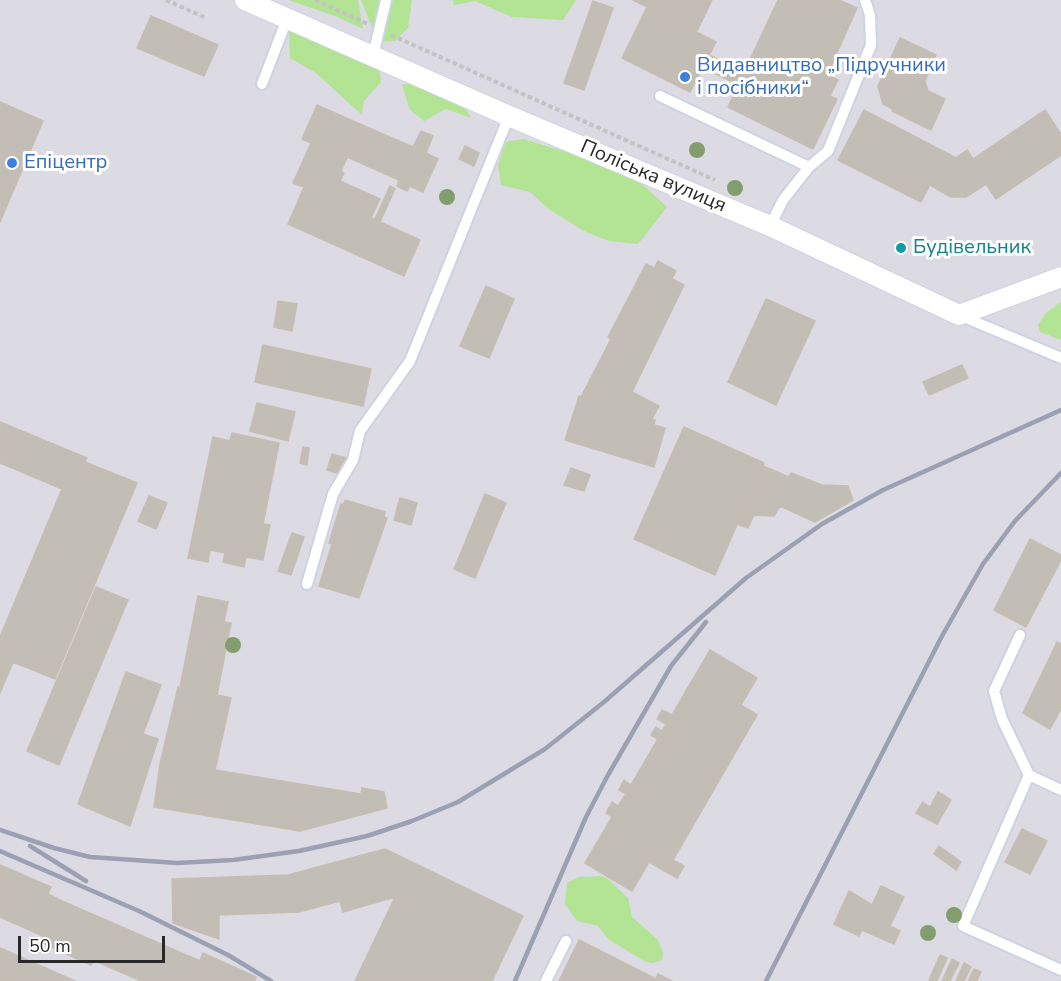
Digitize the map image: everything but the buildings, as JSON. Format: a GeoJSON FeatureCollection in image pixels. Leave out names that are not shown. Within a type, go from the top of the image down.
{"type":"FeatureCollection","features":[{"type":"Feature","properties":{"kind":"street","name":"Поліська вулиця"},"geometry":{"type":"LineString","coordinates":[[245,0],[509,116],[770,226],[959,315]]}},
{"type":"Feature","properties":{"kind":"street"},"geometry":{"type":"LineString","coordinates":[[959,315],[1061,278]]}},
{"type":"Feature","properties":{"kind":"lane"},"geometry":{"type":"LineString","coordinates":[[373,56],[386,0]]}},
{"type":"Feature","properties":{"kind":"lane"},"geometry":{"type":"LineString","coordinates":[[770,226],[783,200],[809,167],[828,151],[871,45],[870,15],[865,0]]}},
{"type":"Feature","properties":{"kind":"lane"},"geometry":{"type":"LineString","coordinates":[[262,84],[287,19]]}},
{"type":"Feature","properties":{"kind":"lane"},"geometry":{"type":"LineString","coordinates":[[660,96],[809,167]]}},
{"type":"Feature","properties":{"kind":"lane"},"geometry":{"type":"LineString","coordinates":[[307,584],[333,494],[352,460],[360,431],[410,361],[509,116]]}},
{"type":"Feature","properties":{"kind":"lane"},"geometry":{"type":"LineString","coordinates":[[959,315],[1061,358]]}},
{"type":"Feature","properties":{"kind":"lane"},"geometry":{"type":"LineString","coordinates":[[1020,634],[994,691],[1002,719],[1029,775],[1061,790]]}},
{"type":"Feature","properties":{"kind":"lane"},"geometry":{"type":"LineString","coordinates":[[1029,775],[963,926],[1061,970]]}},
{"type":"Feature","properties":{"kind":"lane"},"geometry":{"type":"LineString","coordinates":[[546,981],[566,941]]}},
{"type":"Feature","properties":{"kind":"path"},"geometry":{"type":"LineString","coordinates":[[166,0],[206,18]]}},
{"type":"Feature","properties":{"kind":"path"},"geometry":{"type":"LineString","coordinates":[[315,0],[726,184]]}},
{"type":"Feature","properties":{"kind":"shaded area"},"geometry":{"type":"Polygon","coordinates":[[[0,0],[1061,0],[1061,981],[0,981],[0,0]]]}},
{"type":"Feature","properties":{"kind":"green space"},"geometry":{"type":"Polygon","coordinates":[[[288,0],[358,0],[363,29],[335,16],[288,0]]]}},
{"type":"Feature","properties":{"kind":"green space"},"geometry":{"type":"Polygon","coordinates":[[[361,0],[412,0],[408,28],[395,41],[378,42],[361,0]]]}},
{"type":"Feature","properties":{"kind":"green space"},"geometry":{"type":"Polygon","coordinates":[[[453,0],[576,0],[563,20],[512,17],[475,1],[454,5],[453,0]]]}},
{"type":"Feature","properties":{"kind":"green space"},"geometry":{"type":"Polygon","coordinates":[[[301,22],[378,60],[381,82],[363,102],[362,115],[316,73],[290,58],[289,33],[301,22]]]}},
{"type":"Feature","properties":{"kind":"green space"},"geometry":{"type":"Polygon","coordinates":[[[422,79],[464,107],[471,118],[446,109],[424,121],[410,110],[402,85],[422,79]]]}},
{"type":"Feature","properties":{"kind":"green space"},"geometry":{"type":"Polygon","coordinates":[[[523,139],[613,166],[642,184],[667,207],[638,244],[609,241],[586,232],[550,210],[530,192],[501,185],[498,166],[505,142],[523,139]]]}},
{"type":"Feature","properties":{"kind":"green space"},"geometry":{"type":"Polygon","coordinates":[[[1061,302],[1061,340],[1040,332],[1038,325],[1046,313],[1061,302]]]}},
{"type":"Feature","properties":{"kind":"green space"},"geometry":{"type":"Polygon","coordinates":[[[601,876],[608,879],[628,898],[632,917],[658,940],[663,953],[662,960],[653,963],[646,962],[608,939],[598,926],[577,921],[565,904],[567,883],[579,877],[601,876]]]}},
{"type":"Feature","properties":{"kind":"railway"},"geometry":{"type":"LineString","coordinates":[[0,830],[90,857],[177,863],[233,860],[299,851],[367,836],[412,821],[458,802],[545,749],[604,702],[746,578],[822,524],[883,490],[1061,410]]}},
{"type":"Feature","properties":{"kind":"railway"},"geometry":{"type":"LineString","coordinates":[[766,981],[942,636],[983,564],[1015,521],[1061,473]]}},
{"type":"Feature","properties":{"kind":"railway"},"geometry":{"type":"LineString","coordinates":[[515,981],[586,817],[608,775],[671,666],[706,622]]}},
{"type":"Feature","properties":{"kind":"railway"},"geometry":{"type":"LineString","coordinates":[[30,846],[86,881]]}},
{"type":"Feature","properties":{"kind":"railway"},"geometry":{"type":"LineString","coordinates":[[0,851],[139,911],[228,955],[271,981]]}},
{"type":"Feature","properties":{"kind":"place","name":"Видавництво „Підручники і посібники“"},"geometry":{"type":"Point","coordinates":[685,77]}},
{"type":"Feature","properties":{"kind":"place","name":"Епіцентр"},"geometry":{"type":"Point","coordinates":[12,163]}},
{"type":"Feature","properties":{"kind":"place","name":"Будівельник"},"geometry":{"type":"Point","coordinates":[901,248]}}]}
